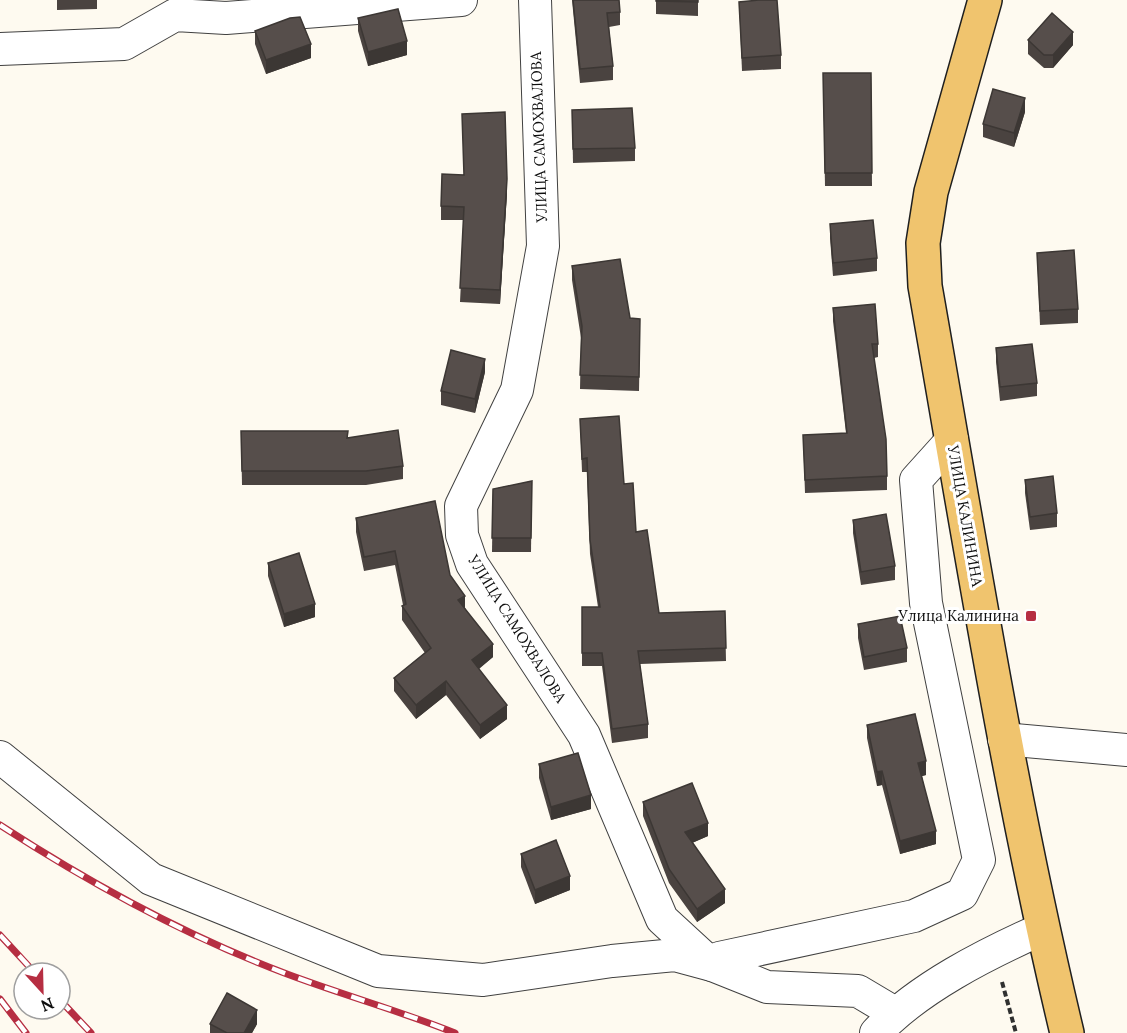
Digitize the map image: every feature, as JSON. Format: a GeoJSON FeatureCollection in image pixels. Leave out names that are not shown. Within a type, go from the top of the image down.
{"type":"FeatureCollection","features":[{"type":"Feature","properties":{"kind":"main road","name":"УЛИЦА КАЛИНИНА"},"geometry":{"type":"LineString","coordinates":[[985,0],[931,192],[923,243],[925,286],[1004,739],[1042,929],[1067,1033]]}},
{"type":"Feature","properties":{"kind":"street"},"geometry":{"type":"LineString","coordinates":[[0,49],[124,44],[174,8],[226,18],[461,0]]}},
{"type":"Feature","properties":{"kind":"street","name":"УЛИЦА САМОХВАЛОВА"},"geometry":{"type":"LineString","coordinates":[[536,0],[543,246],[517,390],[461,506],[462,535],[472,564],[584,735],[662,919],[711,965],[767,987],[858,990],[885,1023]]}},
{"type":"Feature","properties":{"kind":"street"},"geometry":{"type":"LineString","coordinates":[[0,757],[151,879],[378,971],[483,980],[612,961],[675,955],[711,965],[720,958],[914,916],[962,894],[979,860],[926,603],[916,480],[952,440]]}},
{"type":"Feature","properties":{"kind":"street"},"geometry":{"type":"LineString","coordinates":[[1004,739],[1127,750]]}},
{"type":"Feature","properties":{"kind":"street"},"geometry":{"type":"LineString","coordinates":[[885,1023],[993,951],[1042,929]]}},
{"type":"Feature","properties":{"kind":"path"},"geometry":{"type":"LineString","coordinates":[[993,951],[1016,1033]]}},
{"type":"Feature","properties":{"kind":"building"},"geometry":{"type":"Polygon","coordinates":[[[573,0],[619,0],[620,12],[607,13],[613,66],[580,69],[573,0]]]}},
{"type":"Feature","properties":{"kind":"building"},"geometry":{"type":"Polygon","coordinates":[[[698,0],[698,2],[656,1],[698,0]]]}},
{"type":"Feature","properties":{"kind":"building"},"geometry":{"type":"Polygon","coordinates":[[[777,0],[781,55],[742,58],[739,2],[777,0]]]}},
{"type":"Feature","properties":{"kind":"building"},"geometry":{"type":"Polygon","coordinates":[[[398,9],[407,41],[368,52],[358,18],[398,9]]]}},
{"type":"Feature","properties":{"kind":"building"},"geometry":{"type":"Polygon","coordinates":[[[1052,13],[1073,32],[1053,55],[1044,55],[1028,40],[1052,13]]]}},
{"type":"Feature","properties":{"kind":"building"},"geometry":{"type":"Polygon","coordinates":[[[300,17],[311,44],[266,60],[255,31],[290,18],[300,17]]]}},
{"type":"Feature","properties":{"kind":"building"},"geometry":{"type":"Polygon","coordinates":[[[823,73],[871,73],[872,173],[825,173],[823,73]]]}},
{"type":"Feature","properties":{"kind":"building"},"geometry":{"type":"Polygon","coordinates":[[[993,89],[1025,98],[1014,133],[983,124],[993,89]]]}},
{"type":"Feature","properties":{"kind":"building"},"geometry":{"type":"Polygon","coordinates":[[[632,108],[635,148],[573,149],[572,110],[632,108]]]}},
{"type":"Feature","properties":{"kind":"building"},"geometry":{"type":"Polygon","coordinates":[[[505,112],[507,179],[500,290],[460,288],[464,207],[441,206],[442,174],[464,175],[462,114],[505,112]]]}},
{"type":"Feature","properties":{"kind":"building"},"geometry":{"type":"Polygon","coordinates":[[[873,220],[877,258],[833,263],[830,224],[873,220]]]}},
{"type":"Feature","properties":{"kind":"building"},"geometry":{"type":"Polygon","coordinates":[[[1074,250],[1078,309],[1040,311],[1037,253],[1074,250]]]}},
{"type":"Feature","properties":{"kind":"building"},"geometry":{"type":"Polygon","coordinates":[[[620,259],[630,318],[640,319],[639,377],[580,375],[582,326],[572,266],[620,259]]]}},
{"type":"Feature","properties":{"kind":"building"},"geometry":{"type":"Polygon","coordinates":[[[875,304],[878,344],[872,344],[886,439],[887,476],[805,480],[803,435],[847,433],[833,308],[875,304]]]}},
{"type":"Feature","properties":{"kind":"building"},"geometry":{"type":"Polygon","coordinates":[[[1032,344],[1037,383],[1000,387],[996,348],[1032,344]]]}},
{"type":"Feature","properties":{"kind":"building"},"geometry":{"type":"Polygon","coordinates":[[[451,350],[485,359],[475,399],[441,391],[451,350]]]}},
{"type":"Feature","properties":{"kind":"building"},"geometry":{"type":"Polygon","coordinates":[[[619,416],[624,484],[633,483],[636,532],[647,530],[659,613],[725,611],[726,648],[638,651],[648,724],[612,729],[602,653],[582,653],[582,607],[600,607],[590,540],[587,458],[582,459],[580,419],[619,416]]]}},
{"type":"Feature","properties":{"kind":"building"},"geometry":{"type":"Polygon","coordinates":[[[398,430],[403,466],[366,471],[242,471],[241,431],[348,431],[347,438],[398,430]]]}},
{"type":"Feature","properties":{"kind":"building"},"geometry":{"type":"Polygon","coordinates":[[[1053,476],[1057,513],[1030,517],[1025,480],[1053,476]]]}},
{"type":"Feature","properties":{"kind":"building"},"geometry":{"type":"Polygon","coordinates":[[[532,481],[531,538],[492,538],[493,489],[532,481]]]}},
{"type":"Feature","properties":{"kind":"building"},"geometry":{"type":"Polygon","coordinates":[[[435,501],[450,575],[465,596],[458,600],[493,644],[472,660],[507,705],[480,725],[446,681],[416,705],[394,678],[431,648],[402,606],[406,604],[395,551],[364,557],[356,518],[435,501]]]}},
{"type":"Feature","properties":{"kind":"building"},"geometry":{"type":"Polygon","coordinates":[[[886,514],[895,566],[861,572],[853,520],[886,514]]]}},
{"type":"Feature","properties":{"kind":"building"},"geometry":{"type":"Polygon","coordinates":[[[299,553],[315,604],[284,614],[268,563],[299,553]]]}},
{"type":"Feature","properties":{"kind":"building"},"geometry":{"type":"Polygon","coordinates":[[[900,616],[907,648],[864,657],[858,624],[900,616]]]}},
{"type":"Feature","properties":{"kind":"building"},"geometry":{"type":"Polygon","coordinates":[[[915,714],[926,761],[918,763],[936,831],[900,841],[882,771],[877,772],[867,725],[915,714]]]}},
{"type":"Feature","properties":{"kind":"building"},"geometry":{"type":"Polygon","coordinates":[[[578,753],[591,795],[551,807],[539,764],[578,753]]]}},
{"type":"Feature","properties":{"kind":"building"},"geometry":{"type":"Polygon","coordinates":[[[692,783],[708,823],[685,832],[725,889],[697,909],[669,869],[643,802],[692,783]]]}},
{"type":"Feature","properties":{"kind":"building"},"geometry":{"type":"Polygon","coordinates":[[[556,840],[570,876],[535,890],[521,854],[556,840]]]}},
{"type":"Feature","properties":{"kind":"building"},"geometry":{"type":"Polygon","coordinates":[[[227,993],[257,1010],[244,1033],[227,1033],[210,1024],[227,993]]]}},
{"type":"Feature","properties":{"kind":"railway"},"geometry":{"type":"LineString","coordinates":[[0,825],[104,888],[212,943],[287,974],[455,1033]]}},
{"type":"Feature","properties":{"kind":"railway"},"geometry":{"type":"LineString","coordinates":[[0,935],[24,961]]}},
{"type":"Feature","properties":{"kind":"railway"},"geometry":{"type":"LineString","coordinates":[[0,999],[26,1033]]}},
{"type":"Feature","properties":{"kind":"railway"},"geometry":{"type":"LineString","coordinates":[[72,1013],[91,1033]]}},
{"type":"Feature","properties":{"kind":"place","name":"Улица Калинина"},"geometry":{"type":"Point","coordinates":[1031,616]}}]}
